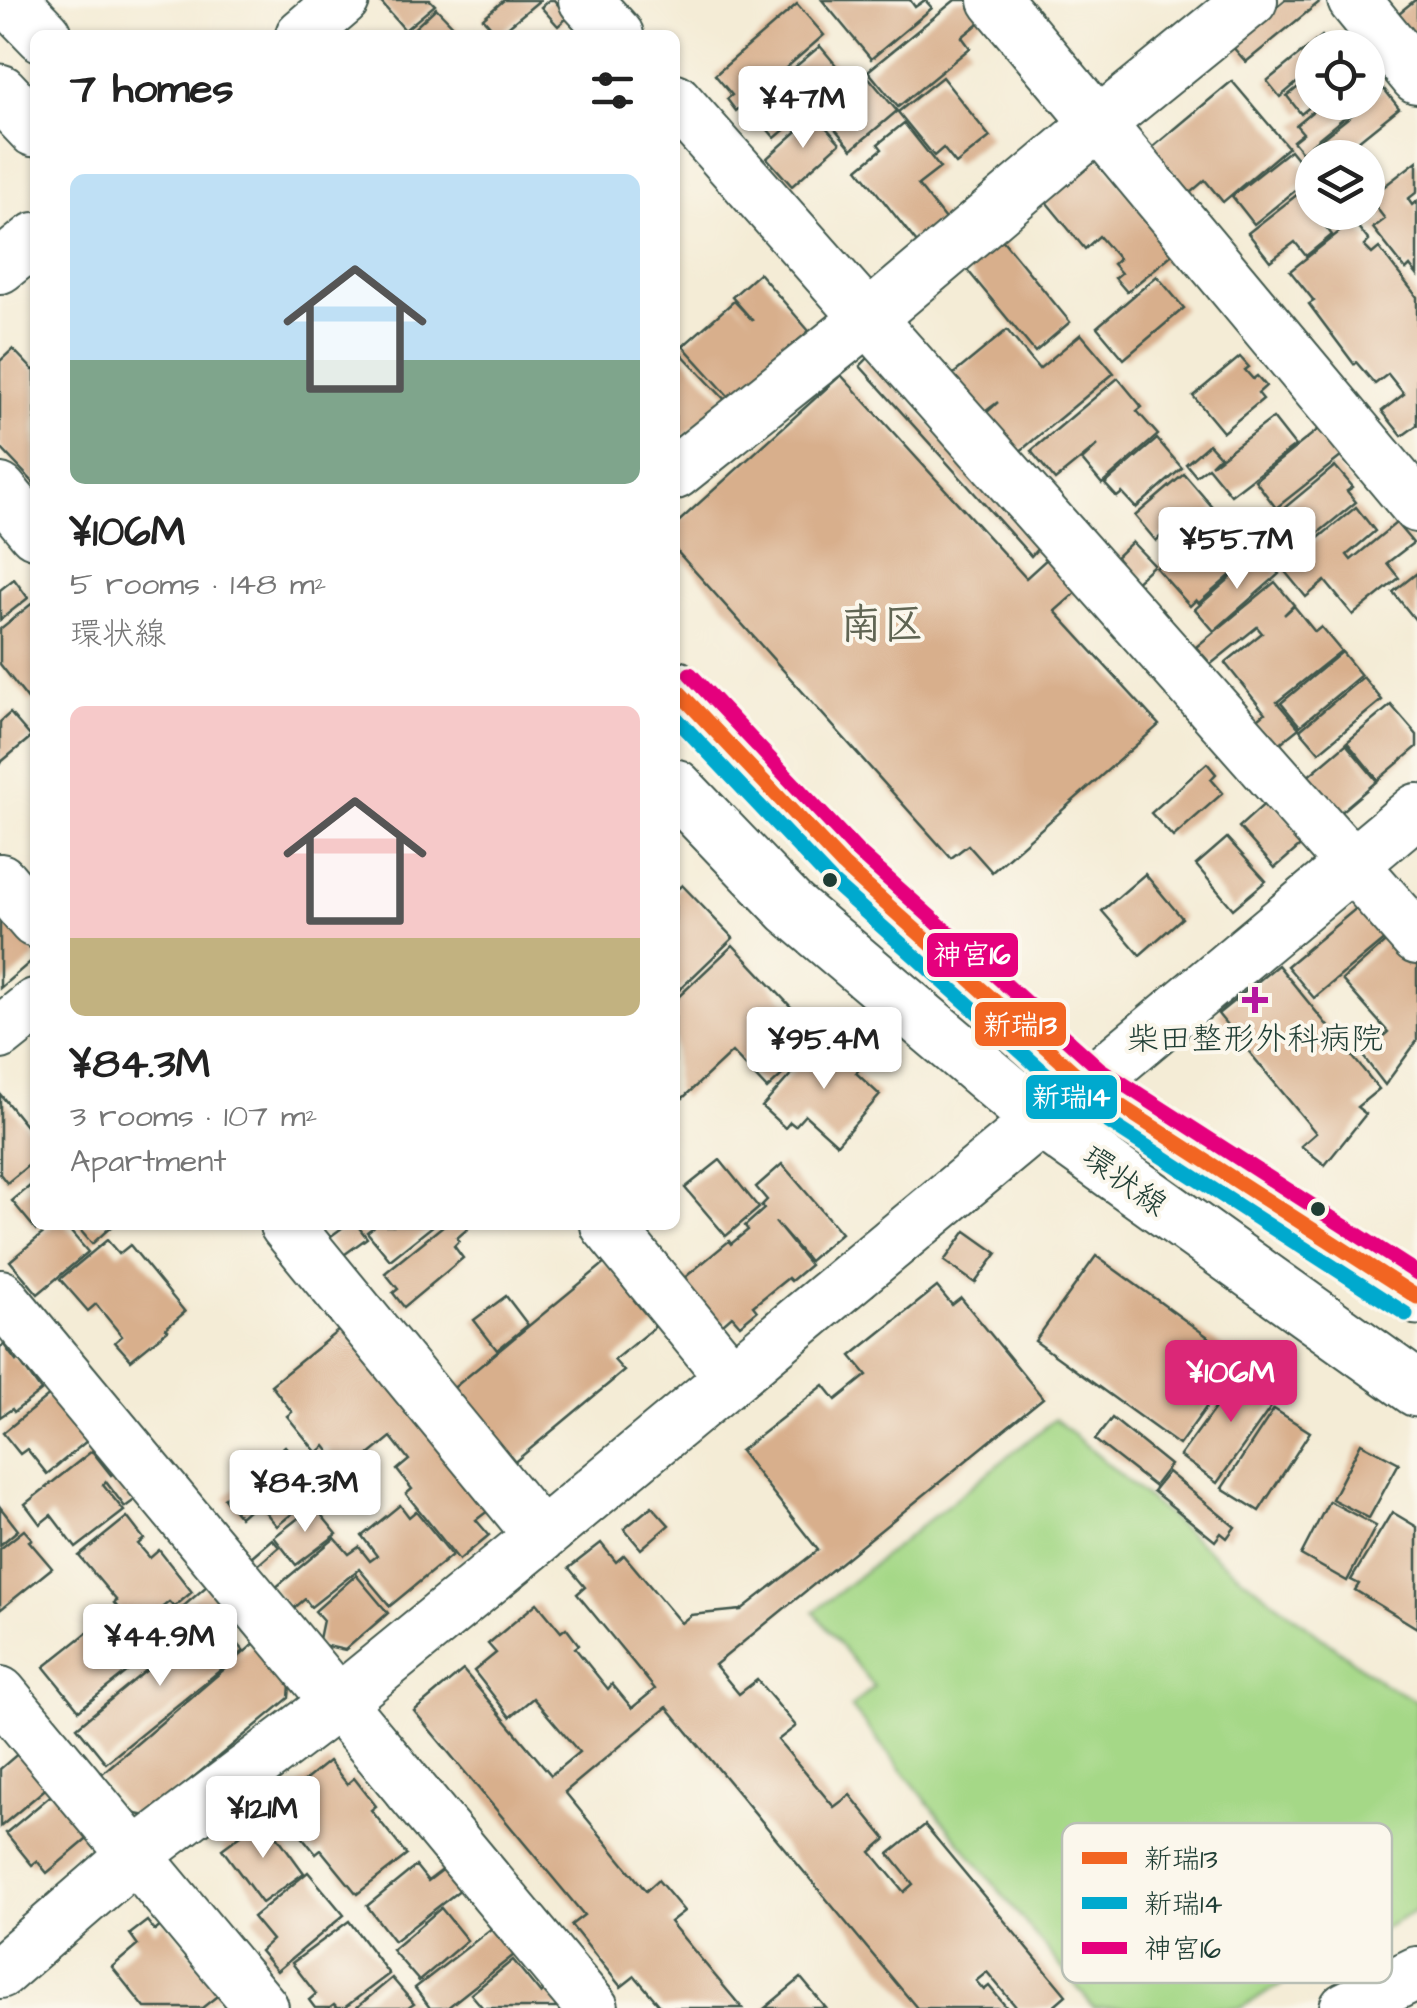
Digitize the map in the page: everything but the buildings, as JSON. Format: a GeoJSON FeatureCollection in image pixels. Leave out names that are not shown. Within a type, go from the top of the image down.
{"type":"FeatureCollection","features":[{"type":"Feature","properties":{"kind":"main road"},"geometry":{"type":"LineString","coordinates":[[10,0],[39,30]]}},
{"type":"Feature","properties":{"kind":"main road"},"geometry":{"type":"LineString","coordinates":[[0,92],[30,125]]}},
{"type":"Feature","properties":{"kind":"main road","name":"環状線"},"geometry":{"type":"LineString","coordinates":[[680,693],[844,864],[1088,1085],[1417,1297]]}},
{"type":"Feature","properties":{"kind":"main road","name":"環状線"},"geometry":{"type":"LineString","coordinates":[[680,792],[791,908],[1041,1120],[1417,1389]]}},
{"type":"Feature","properties":{"kind":"street"},"geometry":{"type":"LineString","coordinates":[[308,30],[343,0]]}},
{"type":"Feature","properties":{"kind":"street"},"geometry":{"type":"LineString","coordinates":[[586,0],[613,30]]}},
{"type":"Feature","properties":{"kind":"street"},"geometry":{"type":"LineString","coordinates":[[995,0],[1417,506]]}},
{"type":"Feature","properties":{"kind":"street"},"geometry":{"type":"LineString","coordinates":[[680,470],[1252,0]]}},
{"type":"Feature","properties":{"kind":"street"},"geometry":{"type":"LineString","coordinates":[[1354,0],[1417,77]]}},
{"type":"Feature","properties":{"kind":"street"},"geometry":{"type":"LineString","coordinates":[[680,106],[1417,938]]}},
{"type":"Feature","properties":{"kind":"street"},"geometry":{"type":"LineString","coordinates":[[0,267],[30,243]]}},
{"type":"Feature","properties":{"kind":"street"},"geometry":{"type":"LineString","coordinates":[[0,490],[30,526]]}},
{"type":"Feature","properties":{"kind":"street"},"geometry":{"type":"LineString","coordinates":[[0,1972],[134,1856],[338,1702],[541,1536],[1417,810]]}},
{"type":"Feature","properties":{"kind":"street"},"geometry":{"type":"LineString","coordinates":[[0,880],[30,915]]}},
{"type":"Feature","properties":{"kind":"street"},"geometry":{"type":"LineString","coordinates":[[0,1033],[30,1009]]}},
{"type":"Feature","properties":{"kind":"street"},"geometry":{"type":"LineString","coordinates":[[290,1230],[541,1536]]}},
{"type":"Feature","properties":{"kind":"street"},"geometry":{"type":"LineString","coordinates":[[611,1230],[732,1376]]}},
{"type":"Feature","properties":{"kind":"street"},"geometry":{"type":"LineString","coordinates":[[0,1296],[592,2008]]}},
{"type":"Feature","properties":{"kind":"street"},"geometry":{"type":"LineString","coordinates":[[0,1694],[262,2008]]}},
{"type":"Feature","properties":{"kind":"street"},"geometry":{"type":"LineString","coordinates":[[1346,2008],[1417,1973]]}},
{"type":"Feature","properties":{"kind":"green space"},"geometry":{"type":"Polygon","coordinates":[[[1055,1419],[1217,1558],[1385,1685],[1417,1701],[1417,1910],[1392,1924],[1392,1823],[1062,1823],[1062,1968],[851,1707],[874,1687],[814,1612],[1055,1419]]]}},
{"type":"Feature","properties":{"kind":"green space"},"geometry":{"type":"Polygon","coordinates":[[[1074,1983],[1285,1983],[1240,2008],[1094,2008],[1074,1983]]]}},
{"type":"Feature","properties":{"kind":"transit line","name":"神宮16"},"geometry":{"type":"LineString","coordinates":[[690,674],[857,851],[1100,1069],[1417,1273]]}},
{"type":"Feature","properties":{"kind":"transit line","name":"新瑞13"},"geometry":{"type":"LineString","coordinates":[[680,693],[843,865],[1088,1085],[1417,1297]]}},
{"type":"Feature","properties":{"kind":"transit line","name":"新瑞14"},"geometry":{"type":"LineString","coordinates":[[680,722],[830,880],[1076,1101],[1406,1314]]}},
{"type":"Feature","properties":{"kind":"place","name":"柴田整形外科病院"},"geometry":{"type":"Point","coordinates":[1255,1000]}},
{"type":"Feature","properties":{"kind":"district","name":"南区"},"geometry":{"type":"Point","coordinates":[882,623]}}]}
